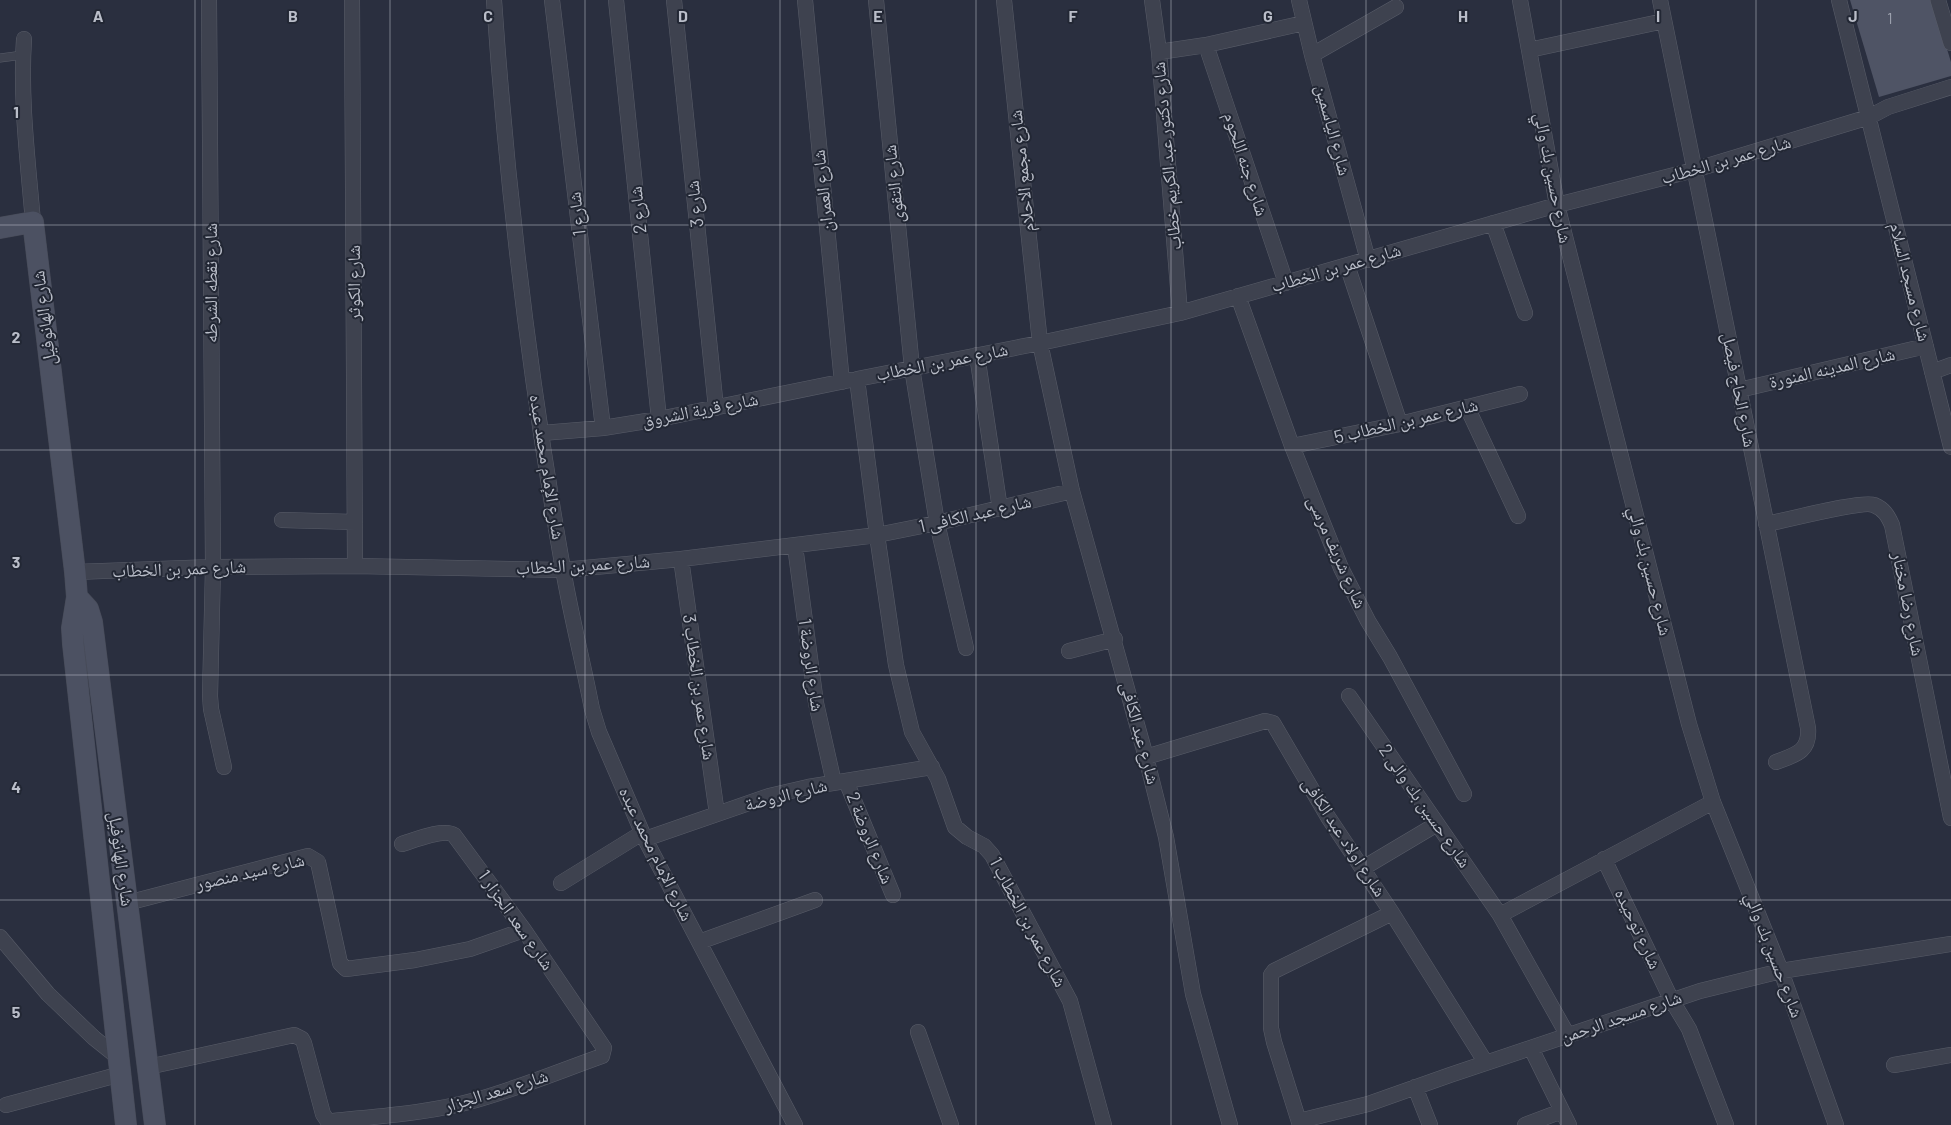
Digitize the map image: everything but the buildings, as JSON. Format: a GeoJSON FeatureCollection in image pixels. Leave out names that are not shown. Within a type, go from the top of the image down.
{"type":"FeatureCollection","features":[{"type":"Feature","properties":{"kind":"street","name":"شارع نقطه الشرطه"},"geometry":{"type":"LineString","coordinates":[[208,0],[213,567],[210,709],[224,766]]}},
{"type":"Feature","properties":{"kind":"street","name":"شارع الكوثر"},"geometry":{"type":"LineString","coordinates":[[352,0],[355,566]]}},
{"type":"Feature","properties":{"kind":"street","name":"شارع الإمام محمد عبده"},"geometry":{"type":"LineString","coordinates":[[494,0],[509,185],[542,433],[563,570],[595,717],[643,836],[795,1125]]}},
{"type":"Feature","properties":{"kind":"street","name":"شارع 1"},"geometry":{"type":"LineString","coordinates":[[552,0],[603,428]]}},
{"type":"Feature","properties":{"kind":"street","name":"شارع 2"},"geometry":{"type":"LineString","coordinates":[[616,0],[660,419]]}},
{"type":"Feature","properties":{"kind":"street","name":"شارع 3"},"geometry":{"type":"LineString","coordinates":[[674,0],[716,408]]}},
{"type":"Feature","properties":{"kind":"street","name":"شارع العمران"},"geometry":{"type":"LineString","coordinates":[[804,0],[842,382]]}},
{"type":"Feature","properties":{"kind":"street","name":"شارع التقوى"},"geometry":{"type":"LineString","coordinates":[[876,0],[912,368],[937,523],[966,648]]}},
{"type":"Feature","properties":{"kind":"street","name":"شارع مجمع الاحلام"},"geometry":{"type":"LineString","coordinates":[[1004,0],[1040,343]]}},
{"type":"Feature","properties":{"kind":"street","name":"شارع دكتور عبد الكريم خطاب"},"geometry":{"type":"LineString","coordinates":[[1152,0],[1159,52],[1180,313]]}},
{"type":"Feature","properties":{"kind":"street","name":"شارع الياسمين"},"geometry":{"type":"LineString","coordinates":[[1299,0],[1312,55],[1368,260]]}},
{"type":"Feature","properties":{"kind":"street","name":"شارع حسين بك والي"},"geometry":{"type":"LineString","coordinates":[[1520,0],[1557,205],[1689,724],[1713,802],[1781,971],[1836,1125]]}},
{"type":"Feature","properties":{"kind":"street","name":"شارع الحاج فيصل"},"geometry":{"type":"LineString","coordinates":[[1660,0],[1808,735],[1807,743],[1797,754],[1776,762]]}},
{"type":"Feature","properties":{"kind":"street","name":"شارع مسجد السلام"},"geometry":{"type":"LineString","coordinates":[[1839,0],[1951,447]]}},
{"type":"Feature","properties":{"kind":"street"},"geometry":{"type":"LineString","coordinates":[[1938,0],[1951,43]]}},
{"type":"Feature","properties":{"kind":"street"},"geometry":{"type":"LineString","coordinates":[[1312,55],[1396,7]]}},
{"type":"Feature","properties":{"kind":"street"},"geometry":{"type":"LineString","coordinates":[[1529,50],[1664,21]]}},
{"type":"Feature","properties":{"kind":"street"},"geometry":{"type":"LineString","coordinates":[[1159,52],[1206,45],[1304,23]]}},
{"type":"Feature","properties":{"kind":"street","name":"شارع الهانوفيل"},"geometry":{"type":"LineString","coordinates":[[24,39],[26,131],[33,222],[75,572],[77,597],[72,628],[73,644],[126,1125]]}},
{"type":"Feature","properties":{"kind":"street","name":"شارع جنه اللحوم"},"geometry":{"type":"LineString","coordinates":[[1206,45],[1286,283]]}},
{"type":"Feature","properties":{"kind":"street","name":"شارع عمر بن الخطاب"},"geometry":{"type":"LineString","coordinates":[[75,572],[213,567],[355,566],[563,570],[681,559],[877,535],[857,379],[1180,313],[1557,205],[1694,170],[1869,117],[1888,107],[1951,87]]}},
{"type":"Feature","properties":{"kind":"street"},"geometry":{"type":"LineString","coordinates":[[0,228],[33,222]]}},
{"type":"Feature","properties":{"kind":"street"},"geometry":{"type":"LineString","coordinates":[[1493,223],[1525,313]]}},
{"type":"Feature","properties":{"kind":"street"},"geometry":{"type":"LineString","coordinates":[[1347,265],[1400,424]]}},
{"type":"Feature","properties":{"kind":"street","name":"شارع شريف مرسى"},"geometry":{"type":"LineString","coordinates":[[1238,296],[1292,446],[1346,577],[1368,621],[1390,657],[1464,794]]}},
{"type":"Feature","properties":{"kind":"street","name":"شارع عبد الكافى"},"geometry":{"type":"LineString","coordinates":[[1040,343],[1072,491],[1115,639],[1166,837],[1193,994],[1230,1125]]}},
{"type":"Feature","properties":{"kind":"street","name":"شارع المدينه المنورة"},"geometry":{"type":"LineString","coordinates":[[1739,390],[1926,346]]}},
{"type":"Feature","properties":{"kind":"street"},"geometry":{"type":"LineString","coordinates":[[977,355],[1000,509]]}},
{"type":"Feature","properties":{"kind":"street"},"geometry":{"type":"LineString","coordinates":[[1932,372],[1951,365]]}},
{"type":"Feature","properties":{"kind":"street","name":"شارع قرية الشروق"},"geometry":{"type":"LineString","coordinates":[[542,433],[603,428],[660,419],[857,379]]}},
{"type":"Feature","properties":{"kind":"street","name":"شارع عمر بن الخطاب 5"},"geometry":{"type":"LineString","coordinates":[[1292,446],[1400,424],[1520,394]]}},
{"type":"Feature","properties":{"kind":"street"},"geometry":{"type":"LineString","coordinates":[[1467,407],[1518,516]]}},
{"type":"Feature","properties":{"kind":"street","name":"شارع عبد الكافى 1"},"geometry":{"type":"LineString","coordinates":[[877,535],[1000,509],[1072,491]]}},
{"type":"Feature","properties":{"kind":"street","name":"شارع رضا مختار"},"geometry":{"type":"LineString","coordinates":[[1766,524],[1866,503],[1883,510],[1888,517],[1892,525],[1951,818]]}},
{"type":"Feature","properties":{"kind":"street"},"geometry":{"type":"LineString","coordinates":[[282,520],[355,522]]}},
{"type":"Feature","properties":{"kind":"street","name":"شارع عمر بن الخطاب 1"},"geometry":{"type":"LineString","coordinates":[[877,535],[896,665],[912,732],[939,781],[955,827],[967,837],[984,846],[992,854],[1070,1001],[1104,1125]]}},
{"type":"Feature","properties":{"kind":"street","name":"شارع الروضة 1"},"geometry":{"type":"LineString","coordinates":[[795,546],[816,703],[840,782]]}},
{"type":"Feature","properties":{"kind":"street","name":"شارع عمر بن الخطاب 3"},"geometry":{"type":"LineString","coordinates":[[681,559],[717,814]]}},
{"type":"Feature","properties":{"kind":"street","name":"شارع الهانوفيل"},"geometry":{"type":"LineString","coordinates":[[77,597],[88,609],[92,622],[155,1125]]}},
{"type":"Feature","properties":{"kind":"street"},"geometry":{"type":"LineString","coordinates":[[1069,651],[1115,639]]}},
{"type":"Feature","properties":{"kind":"street","name":"شارع حسين بك والى 2"},"geometry":{"type":"LineString","coordinates":[[1350,696],[1500,915],[1567,1034]]}},
{"type":"Feature","properties":{"kind":"street","name":"شارع اولاد عبد الكافى"},"geometry":{"type":"LineString","coordinates":[[1146,757],[1265,721],[1271,721],[1328,818],[1363,868],[1486,1063]]}},
{"type":"Feature","properties":{"kind":"street","name":"شارع الروضة"},"geometry":{"type":"LineString","coordinates":[[561,883],[643,836],[769,796],[932,767]]}},
{"type":"Feature","properties":{"kind":"street","name":"شارع الروضة 2"},"geometry":{"type":"LineString","coordinates":[[840,782],[893,895]]}},
{"type":"Feature","properties":{"kind":"street"},"geometry":{"type":"LineString","coordinates":[[1500,915],[1713,802]]}},
{"type":"Feature","properties":{"kind":"street"},"geometry":{"type":"LineString","coordinates":[[1363,868],[1437,824]]}},
{"type":"Feature","properties":{"kind":"street","name":"شارع سعد الجزار 1"},"geometry":{"type":"LineString","coordinates":[[402,844],[443,833],[454,835],[524,930],[604,1051]]}},
{"type":"Feature","properties":{"kind":"street","name":"شارع سيد منصور"},"geometry":{"type":"LineString","coordinates":[[127,903],[308,856],[318,862],[340,963],[346,969],[415,960],[470,949],[524,930]]}},
{"type":"Feature","properties":{"kind":"street","name":"شارع توحيده"},"geometry":{"type":"LineString","coordinates":[[1604,859],[1671,999],[1689,1029],[1726,1125]]}},
{"type":"Feature","properties":{"kind":"street"},"geometry":{"type":"LineString","coordinates":[[699,942],[815,900]]}},
{"type":"Feature","properties":{"kind":"street"},"geometry":{"type":"LineString","coordinates":[[1300,1123],[1271,1028],[1270,978],[1274,971],[1392,913]]}},
{"type":"Feature","properties":{"kind":"street"},"geometry":{"type":"LineString","coordinates":[[0,936],[53,1000],[94,1038],[120,1066],[6,1105]]}},
{"type":"Feature","properties":{"kind":"street","name":"شارع مسجد الرحمن"},"geometry":{"type":"LineString","coordinates":[[1300,1123],[1368,1104],[1671,999],[1781,971],[1951,944]]}},
{"type":"Feature","properties":{"kind":"street"},"geometry":{"type":"LineString","coordinates":[[918,1032],[951,1125]]}},
{"type":"Feature","properties":{"kind":"street","name":"شارع سعد الجزار"},"geometry":{"type":"LineString","coordinates":[[148,1067],[294,1035],[298,1036],[304,1043],[323,1114],[327,1120],[334,1122],[430,1110],[475,1100],[602,1056],[604,1051]]}},
{"type":"Feature","properties":{"kind":"street"},"geometry":{"type":"LineString","coordinates":[[1531,1048],[1569,1125]]}},
{"type":"Feature","properties":{"kind":"street"},"geometry":{"type":"LineString","coordinates":[[1894,1065],[1951,1055]]}},
{"type":"Feature","properties":{"kind":"street"},"geometry":{"type":"LineString","coordinates":[[1415,1087],[1430,1125]]}},
{"type":"Feature","properties":{"kind":"street"},"geometry":{"type":"LineString","coordinates":[[1525,1125],[1562,1111]]}},
{"type":"Feature","properties":{"kind":"lane"},"geometry":{"type":"LineString","coordinates":[[0,58],[23,55]]}}]}
